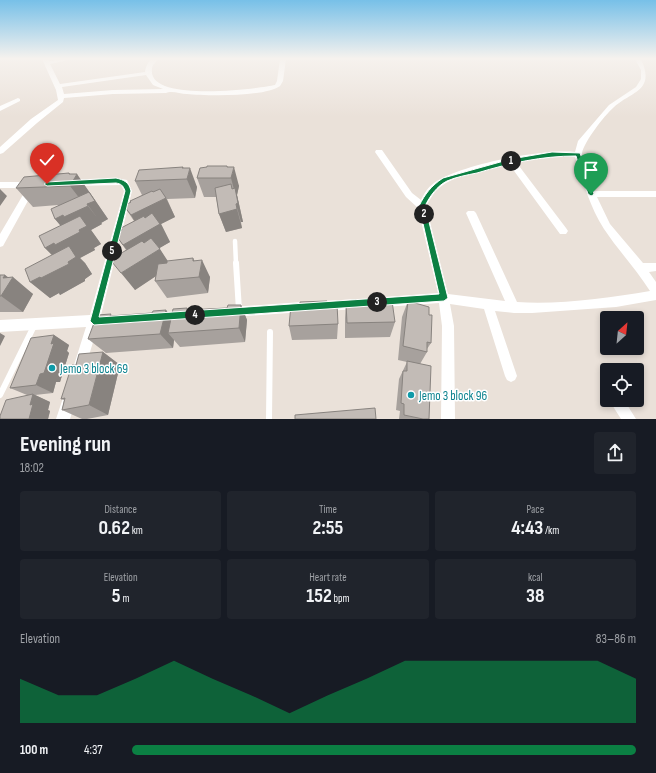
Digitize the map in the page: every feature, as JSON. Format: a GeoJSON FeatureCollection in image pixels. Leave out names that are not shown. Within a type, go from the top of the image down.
{"type":"FeatureCollection","features":[{"type":"Feature","properties":{"kind":"street"},"geometry":{"type":"LineString","coordinates":[[0,151],[34,121],[61,101],[62,96],[59,86],[54,79]]}},
{"type":"Feature","properties":{"kind":"street"},"geometry":{"type":"LineString","coordinates":[[59,86],[110,79]]}},
{"type":"Feature","properties":{"kind":"street"},"geometry":{"type":"LineString","coordinates":[[150,79],[161,88],[175,91]]}},
{"type":"Feature","properties":{"kind":"street"},"geometry":{"type":"LineString","coordinates":[[62,96],[113,92],[175,91],[219,93],[272,88],[279,84],[280,79]]}},
{"type":"Feature","properties":{"kind":"street"},"geometry":{"type":"LineString","coordinates":[[644,79],[639,88],[611,106],[582,143],[578,154],[591,194],[607,226],[641,268],[656,291]]}},
{"type":"Feature","properties":{"kind":"street"},"geometry":{"type":"LineString","coordinates":[[0,109],[18,100]]}},
{"type":"Feature","properties":{"kind":"street"},"geometry":{"type":"LineString","coordinates":[[379,152],[410,195],[422,206],[444,298],[448,326],[448,419]]}},
{"type":"Feature","properties":{"kind":"street"},"geometry":{"type":"LineString","coordinates":[[422,206],[435,186],[445,180],[511,161],[552,154],[578,154]]}},
{"type":"Feature","properties":{"kind":"street"},"geometry":{"type":"LineString","coordinates":[[511,161],[563,231]]}},
{"type":"Feature","properties":{"kind":"street"},"geometry":{"type":"LineString","coordinates":[[63,184],[116,181],[124,182],[128,191],[94,321],[78,374]]}},
{"type":"Feature","properties":{"kind":"street"},"geometry":{"type":"LineString","coordinates":[[0,185],[36,184],[0,242]]}},
{"type":"Feature","properties":{"kind":"street"},"geometry":{"type":"LineString","coordinates":[[591,194],[656,194]]}},
{"type":"Feature","properties":{"kind":"street"},"geometry":{"type":"LineString","coordinates":[[471,213],[514,308]]}},
{"type":"Feature","properties":{"kind":"street"},"geometry":{"type":"LineString","coordinates":[[641,268],[656,266]]}},
{"type":"Feature","properties":{"kind":"street"},"geometry":{"type":"LineString","coordinates":[[216,313],[444,298],[514,308],[532,308],[616,302],[656,295]]}},
{"type":"Feature","properties":{"kind":"street"},"geometry":{"type":"LineString","coordinates":[[488,305],[511,376]]}},
{"type":"Feature","properties":{"kind":"street"},"geometry":{"type":"LineString","coordinates":[[0,326],[117,320]]}},
{"type":"Feature","properties":{"kind":"street"},"geometry":{"type":"LineString","coordinates":[[64,419],[73,389]]}},
{"type":"Feature","properties":{"kind":"street"},"geometry":{"type":"LineString","coordinates":[[621,407],[629,419]]}},
{"type":"Feature","properties":{"kind":"lane"},"geometry":{"type":"LineString","coordinates":[[235,241],[239,312]]}},
{"type":"Feature","properties":{"kind":"lane"},"geometry":{"type":"LineString","coordinates":[[0,395],[35,324]]}},
{"type":"Feature","properties":{"kind":"lane"},"geometry":{"type":"LineString","coordinates":[[269,419],[270,332]]}},
{"type":"Feature","properties":{"kind":"building"},"geometry":{"type":"Polygon","coordinates":[[[207,166],[234,167],[231,178],[197,178],[200,168],[207,166]]]}},
{"type":"Feature","properties":{"kind":"building"},"geometry":{"type":"Polygon","coordinates":[[[183,167],[182,168],[190,168],[187,179],[135,181],[139,170],[183,167]]]}},
{"type":"Feature","properties":{"kind":"building"},"geometry":{"type":"Polygon","coordinates":[[[69,173],[77,174],[70,186],[16,188],[24,177],[69,173]]]}},
{"type":"Feature","properties":{"kind":"building"},"geometry":{"type":"Polygon","coordinates":[[[231,184],[232,189],[235,188],[238,203],[236,204],[237,209],[219,214],[215,188],[231,184]]]}},
{"type":"Feature","properties":{"kind":"building"},"geometry":{"type":"Polygon","coordinates":[[[160,189],[166,198],[131,215],[124,206],[131,202],[130,201],[160,189]]]}},
{"type":"Feature","properties":{"kind":"building"},"geometry":{"type":"Polygon","coordinates":[[[89,192],[95,201],[87,204],[88,206],[64,217],[63,215],[55,219],[51,209],[89,192]]]}},
{"type":"Feature","properties":{"kind":"building"},"geometry":{"type":"Polygon","coordinates":[[[152,213],[160,224],[123,245],[115,234],[122,230],[121,228],[144,216],[145,218],[152,213]]]}},
{"type":"Feature","properties":{"kind":"building"},"geometry":{"type":"Polygon","coordinates":[[[80,216],[87,226],[79,230],[80,232],[55,245],[54,243],[45,248],[39,236],[80,216]]]}},
{"type":"Feature","properties":{"kind":"building"},"geometry":{"type":"Polygon","coordinates":[[[151,238],[160,249],[121,273],[112,262],[120,256],[118,255],[142,241],[144,243],[151,238]]]}},
{"type":"Feature","properties":{"kind":"building"},"geometry":{"type":"Polygon","coordinates":[[[69,246],[76,257],[68,262],[69,264],[30,282],[25,269],[69,246]]]}},
{"type":"Feature","properties":{"kind":"building"},"geometry":{"type":"Polygon","coordinates":[[[193,258],[193,261],[202,260],[199,277],[155,281],[158,264],[167,263],[167,261],[193,258]]]}},
{"type":"Feature","properties":{"kind":"building"},"geometry":{"type":"Polygon","coordinates":[[[0,275],[5,275],[3,278],[13,277],[1,296],[0,296],[0,275]]]}},
{"type":"Feature","properties":{"kind":"building"},"geometry":{"type":"Polygon","coordinates":[[[382,299],[382,302],[392,301],[395,322],[347,323],[346,303],[355,302],[355,300],[382,299]]]}},
{"type":"Feature","properties":{"kind":"building"},"geometry":{"type":"Polygon","coordinates":[[[327,301],[328,304],[337,304],[338,324],[289,326],[291,305],[300,304],[300,302],[327,301]]]}},
{"type":"Feature","properties":{"kind":"building"},"geometry":{"type":"Polygon","coordinates":[[[408,301],[429,307],[429,315],[432,315],[431,343],[427,342],[427,352],[403,346],[408,301]]]}},
{"type":"Feature","properties":{"kind":"building"},"geometry":{"type":"Polygon","coordinates":[[[228,305],[241,305],[239,328],[168,333],[173,309],[187,308],[187,310],[227,308],[228,305]]]}},
{"type":"Feature","properties":{"kind":"building"},"geometry":{"type":"Polygon","coordinates":[[[166,310],[160,334],[88,339],[97,315],[111,314],[110,316],[152,313],[153,311],[166,310]]]}},
{"type":"Feature","properties":{"kind":"building"},"geometry":{"type":"Polygon","coordinates":[[[54,335],[51,344],[54,343],[44,373],[40,374],[36,385],[10,388],[31,338],[54,335]]]}},
{"type":"Feature","properties":{"kind":"building"},"geometry":{"type":"Polygon","coordinates":[[[103,352],[89,405],[62,410],[65,398],[61,399],[72,365],[76,365],[79,354],[103,352]]]}},
{"type":"Feature","properties":{"kind":"building","name":"Jemo 3 block 96"},"geometry":{"type":"Polygon","coordinates":[[[407,361],[431,366],[429,419],[404,415],[404,404],[401,403],[403,371],[407,371],[407,361]]]}},
{"type":"Feature","properties":{"kind":"building"},"geometry":{"type":"Polygon","coordinates":[[[33,394],[30,405],[33,404],[29,419],[0,419],[6,400],[33,394]]]}},
{"type":"Feature","properties":{"kind":"building"},"geometry":{"type":"Polygon","coordinates":[[[375,408],[376,419],[295,419],[295,415],[375,408]]]}},
{"type":"Feature","properties":{"kind":"place","name":"Jemo 3 block 69"},"geometry":{"type":"Point","coordinates":[52,368]}},
{"type":"Feature","properties":{"kind":"place","name":"Jemo 3 block 96"},"geometry":{"type":"Point","coordinates":[411,395]}},
{"type":"Feature","properties":{"kind":"route"},"geometry":{"type":"LineString","coordinates":[[47,184],[116,181],[124,182],[127,187],[128,191],[94,321],[444,298],[422,206],[435,186],[445,180],[469,172],[511,161],[552,154],[578,154],[591,194]]}}]}
